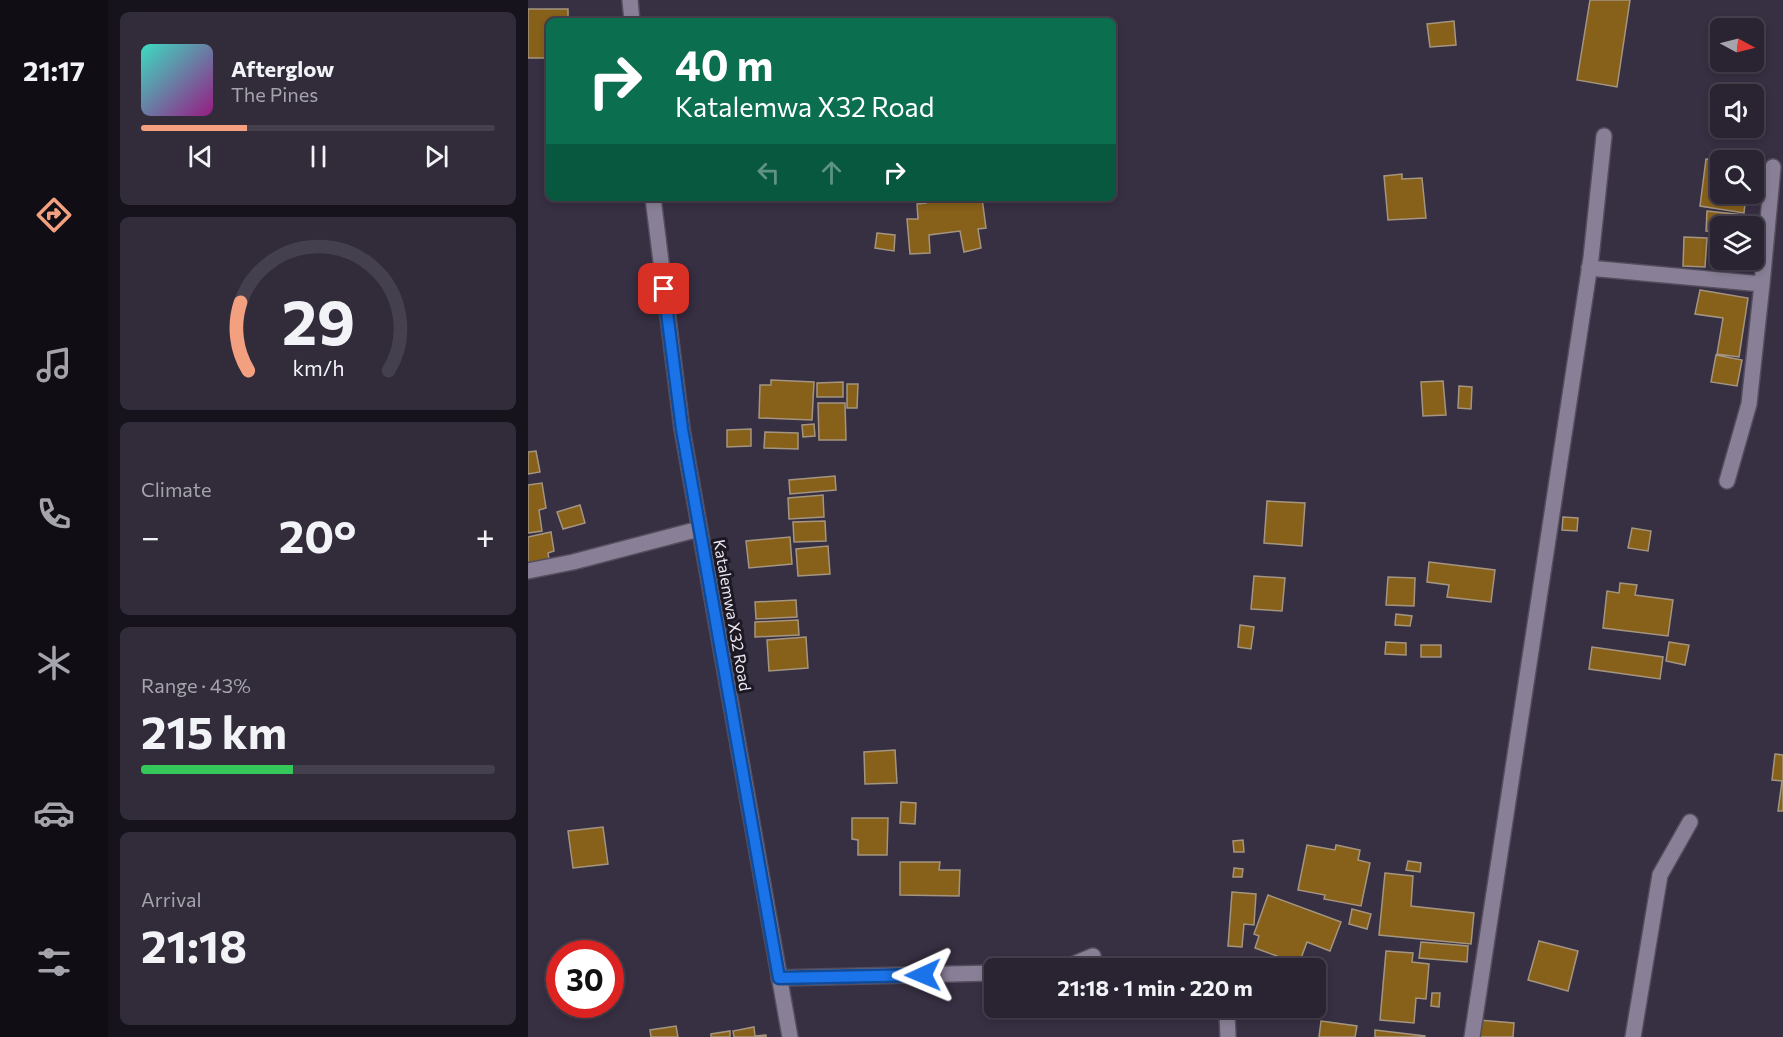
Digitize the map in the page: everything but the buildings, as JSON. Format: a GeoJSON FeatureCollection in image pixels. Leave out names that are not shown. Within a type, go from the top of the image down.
{"type":"FeatureCollection","features":[{"type":"Feature","properties":{"kind":"street"},"geometry":{"type":"LineString","coordinates":[[630,0],[632,18]]}},
{"type":"Feature","properties":{"kind":"street"},"geometry":{"type":"LineString","coordinates":[[1472,1037],[1589,268],[1604,136]]}},
{"type":"Feature","properties":{"kind":"street"},"geometry":{"type":"LineString","coordinates":[[1727,481],[1749,404],[1773,167]]}},
{"type":"Feature","properties":{"kind":"street","name":"Katalemwa X32 Road"},"geometry":{"type":"LineString","coordinates":[[653,201],[682,429],[790,1037]]}},
{"type":"Feature","properties":{"kind":"street"},"geometry":{"type":"LineString","coordinates":[[1589,268],[1762,284]]}},
{"type":"Feature","properties":{"kind":"street"},"geometry":{"type":"LineString","coordinates":[[528,571],[573,562],[699,529]]}},
{"type":"Feature","properties":{"kind":"street"},"geometry":{"type":"LineString","coordinates":[[1633,1037],[1660,875],[1690,822]]}},
{"type":"Feature","properties":{"kind":"street"},"geometry":{"type":"LineString","coordinates":[[1088,958],[1093,956]]}},
{"type":"Feature","properties":{"kind":"street"},"geometry":{"type":"LineString","coordinates":[[779,978],[984,973]]}},
{"type":"Feature","properties":{"kind":"street"},"geometry":{"type":"LineString","coordinates":[[1227,1018],[1227,1037]]}},
{"type":"Feature","properties":{"kind":"route"},"geometry":{"type":"LineString","coordinates":[[664,289],[682,429],[779,978],[923,975]]}}]}
